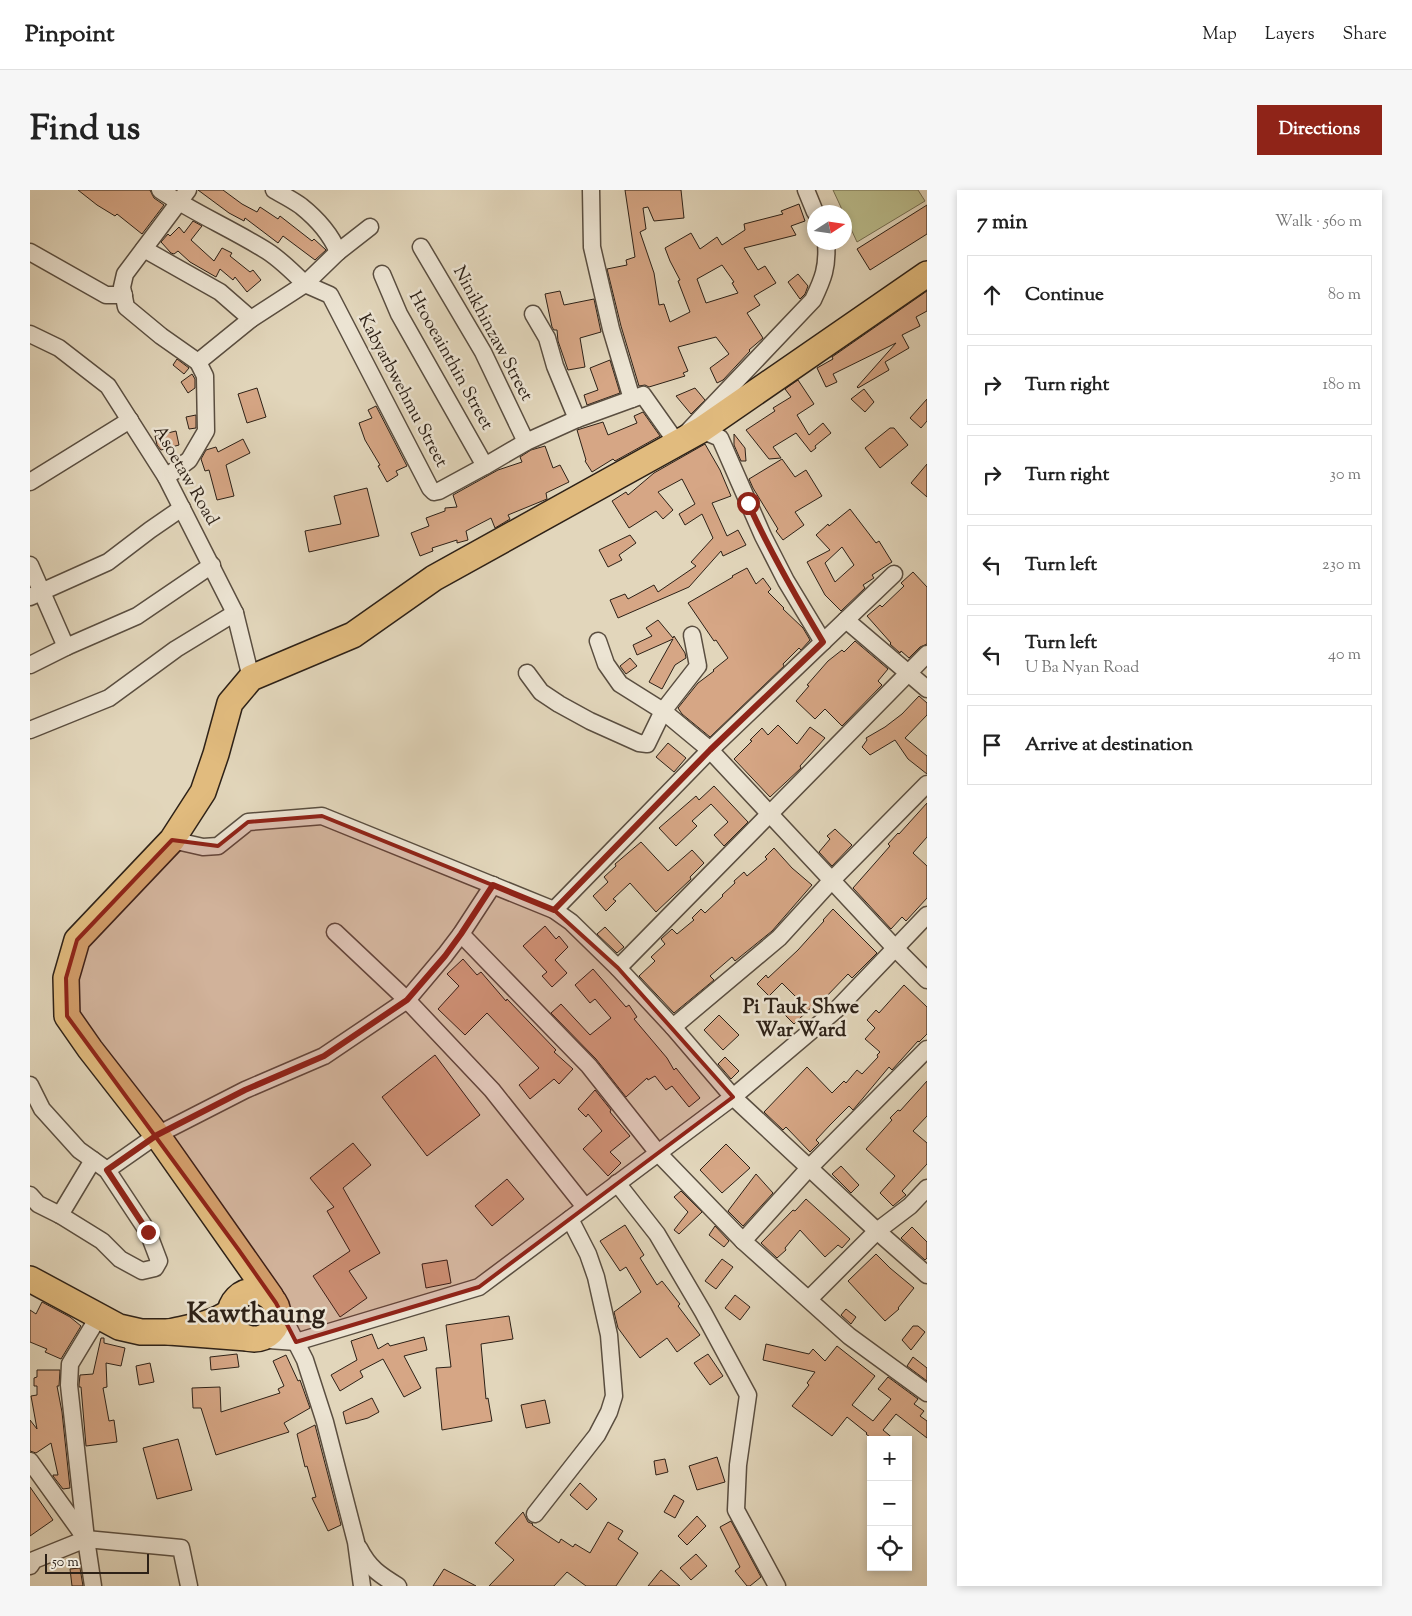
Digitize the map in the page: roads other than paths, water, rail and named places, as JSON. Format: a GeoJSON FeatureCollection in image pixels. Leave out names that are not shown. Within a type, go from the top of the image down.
{"type":"FeatureCollection","features":[{"type":"Feature","properties":{"kind":"highway"},"geometry":{"type":"LineString","coordinates":[[30,1279],[119,1327],[141,1332],[170,1332],[251,1339],[263,1338],[276,1327],[278,1311],[273,1300],[157,1135],[90,1049],[67,1016],[66,978],[77,940],[172,840],[203,792],[230,703],[251,678],[354,635],[434,578],[701,430],[927,274]]}},
{"type":"Feature","properties":{"kind":"highway"},"geometry":{"type":"LineString","coordinates":[[238,1249],[239,1280],[231,1320],[239,1334],[251,1339]]}},
{"type":"Feature","properties":{"kind":"highway"},"geometry":{"type":"LineString","coordinates":[[170,1332],[201,1326],[222,1318],[242,1294],[250,1291],[265,1293],[273,1300]]}},
{"type":"Feature","properties":{"kind":"street"},"geometry":{"type":"LineString","coordinates":[[160,190],[183,196],[268,252],[291,270],[304,284]]}},
{"type":"Feature","properties":{"kind":"street"},"geometry":{"type":"LineString","coordinates":[[274,190],[301,206],[334,242],[338,252]]}},
{"type":"Feature","properties":{"kind":"street"},"geometry":{"type":"LineString","coordinates":[[592,190],[592,248],[611,329],[632,399],[643,395],[677,443],[813,300],[822,280],[827,260],[826,250]]}},
{"type":"Feature","properties":{"kind":"street"},"geometry":{"type":"LineString","coordinates":[[806,190],[812,205]]}},
{"type":"Feature","properties":{"kind":"street"},"geometry":{"type":"LineString","coordinates":[[166,477],[189,460],[206,431],[204,376],[198,362],[161,336],[126,307],[122,287],[125,274],[183,196]]}},
{"type":"Feature","properties":{"kind":"street"},"geometry":{"type":"LineString","coordinates":[[198,362],[251,319],[304,284],[338,252],[370,227]]}},
{"type":"Feature","properties":{"kind":"street","name":"Ninikhinzaw Street"},"geometry":{"type":"LineString","coordinates":[[421,246],[483,352],[526,442]]}},
{"type":"Feature","properties":{"kind":"street"},"geometry":{"type":"LineString","coordinates":[[144,249],[220,292],[251,319]]}},
{"type":"Feature","properties":{"kind":"street"},"geometry":{"type":"LineString","coordinates":[[30,252],[106,295],[124,295]]}},
{"type":"Feature","properties":{"kind":"street","name":"Htooeainthin Street"},"geometry":{"type":"LineString","coordinates":[[382,274],[400,314],[486,466]]}},
{"type":"Feature","properties":{"kind":"street","name":"Kabyarbwehmu Street"},"geometry":{"type":"LineString","coordinates":[[304,284],[330,295],[430,488],[434,492],[486,466],[526,442],[577,419],[632,399]]}},
{"type":"Feature","properties":{"kind":"street"},"geometry":{"type":"LineString","coordinates":[[533,314],[547,338],[555,366],[577,419]]}},
{"type":"Feature","properties":{"kind":"street","name":"Asoetaw Road"},"geometry":{"type":"LineString","coordinates":[[30,334],[59,348],[108,386],[130,420],[166,477],[235,613],[251,678]]}},
{"type":"Feature","properties":{"kind":"street"},"geometry":{"type":"LineString","coordinates":[[30,482],[130,420]]}},
{"type":"Feature","properties":{"kind":"street"},"geometry":{"type":"LineString","coordinates":[[701,430],[720,438],[763,536],[786,581],[823,642]]}},
{"type":"Feature","properties":{"kind":"street"},"geometry":{"type":"LineString","coordinates":[[36,595],[108,562],[182,508]]}},
{"type":"Feature","properties":{"kind":"street"},"geometry":{"type":"LineString","coordinates":[[30,565],[36,595],[66,647]]}},
{"type":"Feature","properties":{"kind":"street"},"geometry":{"type":"LineString","coordinates":[[30,665],[137,616],[212,565]]}},
{"type":"Feature","properties":{"kind":"street"},"geometry":{"type":"LineString","coordinates":[[554,910],[710,750],[894,574]]}},
{"type":"Feature","properties":{"kind":"street"},"geometry":{"type":"LineString","coordinates":[[30,730],[108,698],[176,649],[235,613]]}},
{"type":"Feature","properties":{"kind":"street"},"geometry":{"type":"LineString","coordinates":[[846,620],[927,689]]}},
{"type":"Feature","properties":{"kind":"street"},"geometry":{"type":"LineString","coordinates":[[527,672],[541,692],[559,704],[590,721],[639,743],[647,744],[663,712],[698,666],[692,635]]}},
{"type":"Feature","properties":{"kind":"street"},"geometry":{"type":"LineString","coordinates":[[598,641],[606,664],[620,684],[663,712],[710,750],[927,980]]}},
{"type":"Feature","properties":{"kind":"street"},"geometry":{"type":"LineString","coordinates":[[618,968],[927,654]]}},
{"type":"Feature","properties":{"kind":"street"},"geometry":{"type":"LineString","coordinates":[[673,1028],[779,938],[832,880],[927,784]]}},
{"type":"Feature","properties":{"kind":"street"},"geometry":{"type":"LineString","coordinates":[[172,840],[204,847],[218,846],[248,822],[322,816],[554,910],[571,922],[618,968],[733,1097],[877,1232],[927,1275]]}},
{"type":"Feature","properties":{"kind":"street"},"geometry":{"type":"LineString","coordinates":[[107,1170],[157,1135],[245,1090],[324,1056],[407,1000],[445,956],[493,885]]}},
{"type":"Feature","properties":{"kind":"street"},"geometry":{"type":"LineString","coordinates":[[251,1339],[296,1342],[479,1287],[733,1097],[836,1008],[896,949],[927,915]]}},
{"type":"Feature","properties":{"kind":"street"},"geometry":{"type":"LineString","coordinates":[[335,932],[407,1000],[492,1090],[586,1207]]}},
{"type":"Feature","properties":{"kind":"street"},"geometry":{"type":"LineString","coordinates":[[461,934],[589,1066],[658,1153],[743,1241],[850,1336],[927,1393]]}},
{"type":"Feature","properties":{"kind":"street"},"geometry":{"type":"LineString","coordinates":[[743,1241],[809,1168],[927,1049]]}},
{"type":"Feature","properties":{"kind":"street"},"geometry":{"type":"LineString","coordinates":[[30,1085],[42,1109],[79,1150],[107,1170],[148,1232],[159,1262],[155,1268],[142,1271],[120,1258],[102,1241],[38,1204],[30,1195]]}},
{"type":"Feature","properties":{"kind":"street"},"geometry":{"type":"LineString","coordinates":[[60,1215],[93,1160]]}},
{"type":"Feature","properties":{"kind":"street"},"geometry":{"type":"LineString","coordinates":[[617,1184],[657,1234],[704,1312],[748,1395],[738,1465],[736,1510],[777,1586]]}},
{"type":"Feature","properties":{"kind":"street"},"geometry":{"type":"LineString","coordinates":[[808,1299],[877,1232],[910,1206],[927,1188]]}},
{"type":"Feature","properties":{"kind":"street"},"geometry":{"type":"LineString","coordinates":[[535,1514],[597,1435],[610,1412],[614,1396],[609,1335],[596,1277],[588,1254],[570,1219]]}},
{"type":"Feature","properties":{"kind":"street"},"geometry":{"type":"LineString","coordinates":[[273,1300],[305,1360],[325,1422],[356,1542],[362,1586]]}},
{"type":"Feature","properties":{"kind":"street"},"geometry":{"type":"LineString","coordinates":[[94,1586],[86,1540],[69,1385],[70,1364],[99,1316]]}},
{"type":"Feature","properties":{"kind":"street"},"geometry":{"type":"LineString","coordinates":[[30,1461],[86,1540]]}},
{"type":"Feature","properties":{"kind":"street"},"geometry":{"type":"LineString","coordinates":[[30,1566],[34,1560],[86,1540],[181,1548],[189,1586]]}},
{"type":"Feature","properties":{"kind":"street"},"geometry":{"type":"LineString","coordinates":[[356,1542],[364,1558],[376,1573],[398,1586]]}},
{"type":"Feature","properties":{"kind":"district","name":"Pi Tauk Shwe War Ward"},"geometry":{"type":"Point","coordinates":[801,1020]}},
{"type":"Feature","properties":{"kind":"district","name":"Kawthaung"},"geometry":{"type":"Point","coordinates":[256,1315]}}]}
